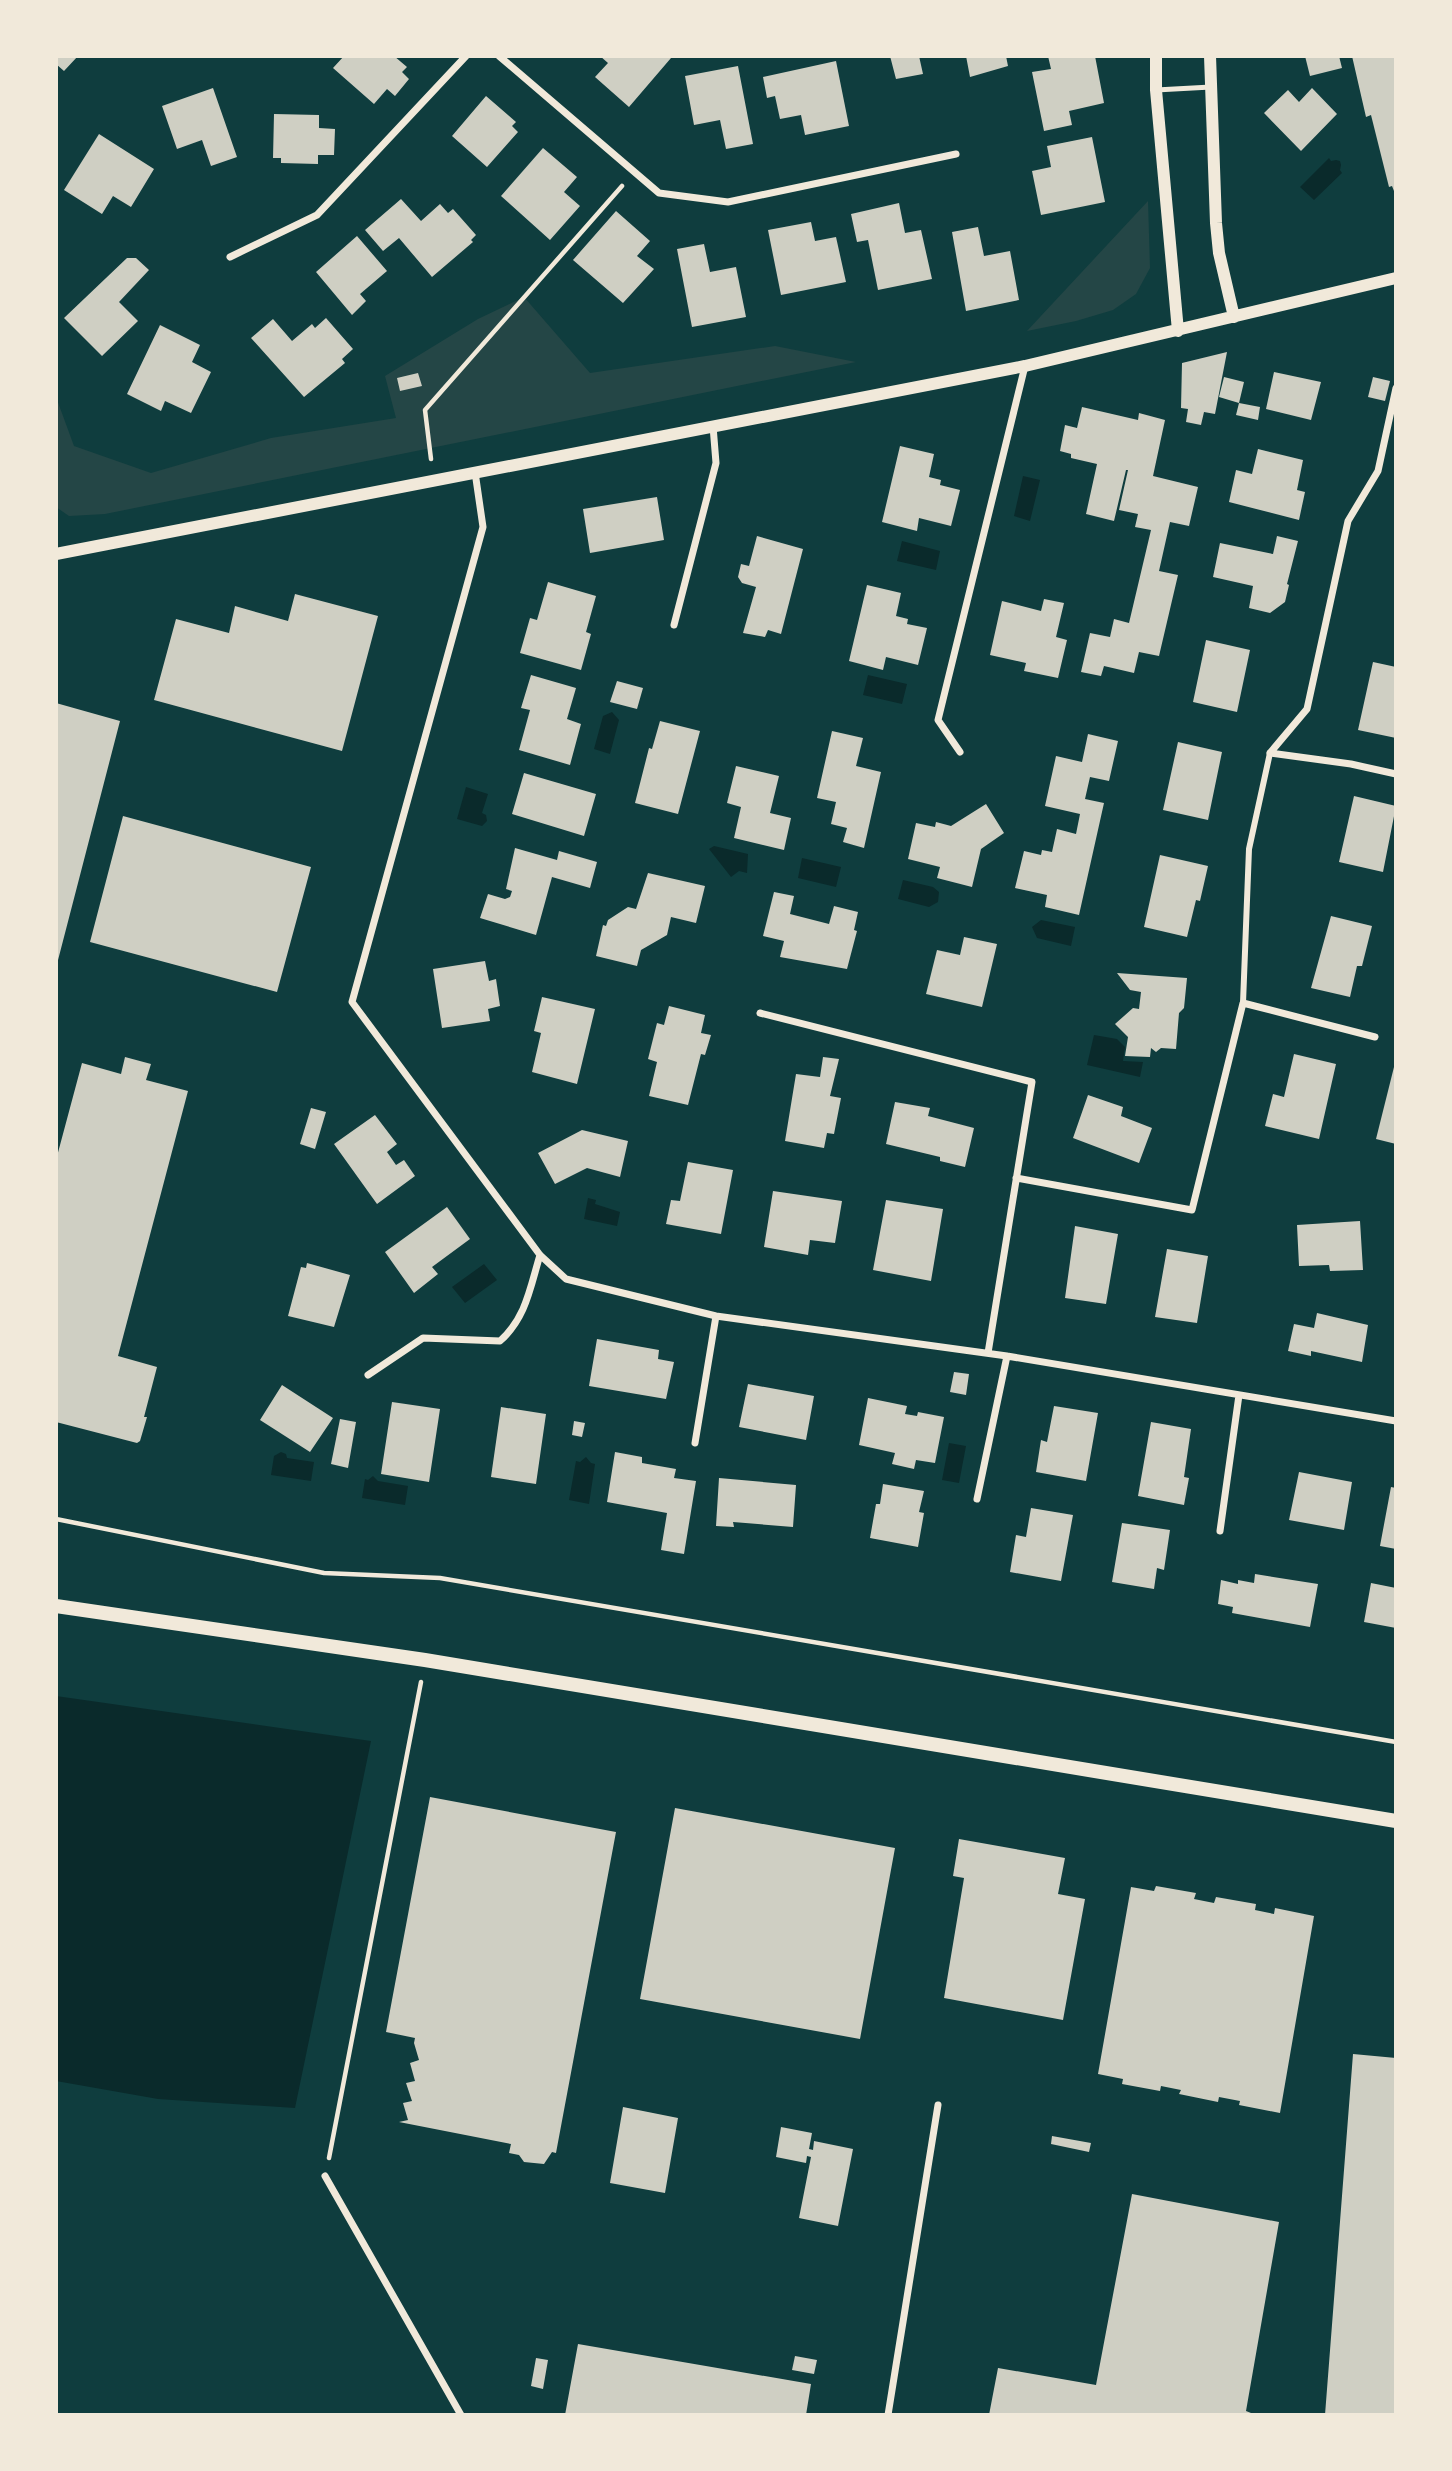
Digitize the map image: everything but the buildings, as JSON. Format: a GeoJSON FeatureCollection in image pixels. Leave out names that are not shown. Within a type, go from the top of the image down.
{"type":"FeatureCollection","features":[{"type":"Feature","properties":{"kind":"main road"},"geometry":{"type":"LineString","coordinates":[[56,1606],[425,1660],[1396,1821]]}},
{"type":"Feature","properties":{"kind":"street"},"geometry":{"type":"LineString","coordinates":[[230,257],[317,215],[467,56]]}},
{"type":"Feature","properties":{"kind":"street"},"geometry":{"type":"LineString","coordinates":[[499,56],[659,193],[728,202],[956,154]]}},
{"type":"Feature","properties":{"kind":"street"},"geometry":{"type":"LineString","coordinates":[[1156,56],[1156,90],[1178,331]]}},
{"type":"Feature","properties":{"kind":"street"},"geometry":{"type":"LineString","coordinates":[[1210,56],[1216,223],[1219,253],[1234,317]]}},
{"type":"Feature","properties":{"kind":"street"},"geometry":{"type":"LineString","coordinates":[[56,554],[1025,366],[1396,278]]}},
{"type":"Feature","properties":{"kind":"street"},"geometry":{"type":"LineString","coordinates":[[960,752],[938,720],[1025,366]]}},
{"type":"Feature","properties":{"kind":"street"},"geometry":{"type":"LineString","coordinates":[[1016,1178],[1192,1210],[1243,1003],[1249,849],[1270,753],[1307,709],[1348,521],[1378,471],[1396,388]]}},
{"type":"Feature","properties":{"kind":"street"},"geometry":{"type":"LineString","coordinates":[[674,625],[716,463],[712,426]]}},
{"type":"Feature","properties":{"kind":"street"},"geometry":{"type":"LineString","coordinates":[[475,472],[483,527],[352,1002],[540,1255],[566,1279],[716,1317],[988,1353],[1396,1421]]}},
{"type":"Feature","properties":{"kind":"street"},"geometry":{"type":"LineString","coordinates":[[1270,753],[1351,764],[1396,774]]}},
{"type":"Feature","properties":{"kind":"street"},"geometry":{"type":"LineString","coordinates":[[1243,1003],[1375,1037]]}},
{"type":"Feature","properties":{"kind":"street"},"geometry":{"type":"LineString","coordinates":[[760,1013],[1032,1082],[988,1353]]}},
{"type":"Feature","properties":{"kind":"street"},"geometry":{"type":"LineString","coordinates":[[368,1375],[423,1338],[500,1341],[513,1329],[522,1313],[540,1255]]}},
{"type":"Feature","properties":{"kind":"street"},"geometry":{"type":"LineString","coordinates":[[695,1443],[716,1317]]}},
{"type":"Feature","properties":{"kind":"street"},"geometry":{"type":"LineString","coordinates":[[976,1499],[1007,1356]]}},
{"type":"Feature","properties":{"kind":"street"},"geometry":{"type":"LineString","coordinates":[[1220,1531],[1239,1395]]}},
{"type":"Feature","properties":{"kind":"street"},"geometry":{"type":"LineString","coordinates":[[888,2415],[938,2105]]}},
{"type":"Feature","properties":{"kind":"street"},"geometry":{"type":"LineString","coordinates":[[325,2176],[461,2415]]}},
{"type":"Feature","properties":{"kind":"lane"},"geometry":{"type":"LineString","coordinates":[[1156,90],[1211,87]]}},
{"type":"Feature","properties":{"kind":"path"},"geometry":{"type":"LineString","coordinates":[[434,480],[425,410],[634,173]]}},
{"type":"Feature","properties":{"kind":"path"},"geometry":{"type":"LineString","coordinates":[[56,1518],[324,1573],[440,1578],[1396,1742]]}},
{"type":"Feature","properties":{"kind":"path"},"geometry":{"type":"LineString","coordinates":[[325,2176],[425,1660]]}},
{"type":"Feature","properties":{"kind":"shaded area"},"geometry":{"type":"Polygon","coordinates":[[[1329,158],[1331,161],[1340,161],[1342,173],[1314,200],[1300,187],[1329,158]]]}},
{"type":"Feature","properties":{"kind":"shaded area"},"geometry":{"type":"Polygon","coordinates":[[[1148,201],[1150,268],[1136,294],[1113,310],[1027,331],[1148,201]]]}},
{"type":"Feature","properties":{"kind":"shaded area"},"geometry":{"type":"Polygon","coordinates":[[[524,297],[590,373],[775,346],[856,362],[105,514],[69,516],[56,507],[56,397],[74,446],[151,473],[271,438],[396,418],[385,376],[478,319],[524,297]]]}},
{"type":"Feature","properties":{"kind":"shaded area"},"geometry":{"type":"Polygon","coordinates":[[[1023,476],[1040,480],[1030,521],[1014,516],[1023,476]]]}},
{"type":"Feature","properties":{"kind":"shaded area"},"geometry":{"type":"Polygon","coordinates":[[[902,541],[940,551],[936,570],[897,561],[902,541]]]}},
{"type":"Feature","properties":{"kind":"shaded area"},"geometry":{"type":"Polygon","coordinates":[[[868,675],[907,684],[902,704],[863,695],[868,675]]]}},
{"type":"Feature","properties":{"kind":"shaded area"},"geometry":{"type":"Polygon","coordinates":[[[612,712],[619,720],[610,754],[594,749],[603,716],[612,712]]]}},
{"type":"Feature","properties":{"kind":"shaded area"},"geometry":{"type":"Polygon","coordinates":[[[466,787],[488,794],[482,813],[486,815],[487,821],[482,826],[457,819],[466,787]]]}},
{"type":"Feature","properties":{"kind":"shaded area"},"geometry":{"type":"Polygon","coordinates":[[[714,846],[748,854],[747,873],[739,871],[731,877],[709,849],[714,846]]]}},
{"type":"Feature","properties":{"kind":"shaded area"},"geometry":{"type":"Polygon","coordinates":[[[802,858],[841,867],[836,887],[798,878],[802,858]]]}},
{"type":"Feature","properties":{"kind":"shaded area"},"geometry":{"type":"Polygon","coordinates":[[[903,880],[933,887],[939,892],[938,902],[929,907],[898,899],[903,880]]]}},
{"type":"Feature","properties":{"kind":"shaded area"},"geometry":{"type":"Polygon","coordinates":[[[1041,920],[1075,927],[1071,946],[1037,938],[1032,927],[1041,920]]]}},
{"type":"Feature","properties":{"kind":"shaded area"},"geometry":{"type":"Polygon","coordinates":[[[1094,1035],[1117,1039],[1125,1047],[1123,1061],[1143,1062],[1140,1077],[1087,1065],[1094,1035]]]}},
{"type":"Feature","properties":{"kind":"shaded area"},"geometry":{"type":"Polygon","coordinates":[[[588,1198],[596,1200],[595,1204],[620,1212],[617,1226],[584,1219],[588,1198]]]}},
{"type":"Feature","properties":{"kind":"shaded area"},"geometry":{"type":"Polygon","coordinates":[[[484,1264],[497,1280],[465,1303],[452,1287],[484,1264]]]}},
{"type":"Feature","properties":{"kind":"shaded area"},"geometry":{"type":"Polygon","coordinates":[[[949,1443],[966,1446],[959,1483],[942,1480],[949,1443]]]}},
{"type":"Feature","properties":{"kind":"shaded area"},"geometry":{"type":"Polygon","coordinates":[[[281,1452],[286,1454],[287,1458],[314,1462],[311,1481],[271,1475],[274,1456],[281,1452]]]}},
{"type":"Feature","properties":{"kind":"shaded area"},"geometry":{"type":"Polygon","coordinates":[[[586,1457],[595,1464],[589,1504],[569,1500],[576,1461],[580,1462],[586,1457]]]}},
{"type":"Feature","properties":{"kind":"shaded area"},"geometry":{"type":"Polygon","coordinates":[[[373,1476],[378,1481],[408,1486],[405,1505],[362,1498],[365,1479],[373,1476]]]}},
{"type":"Feature","properties":{"kind":"shaded area"},"geometry":{"type":"Polygon","coordinates":[[[56,1696],[371,1741],[295,2108],[158,2099],[56,2081],[56,1696]]]}}]}
